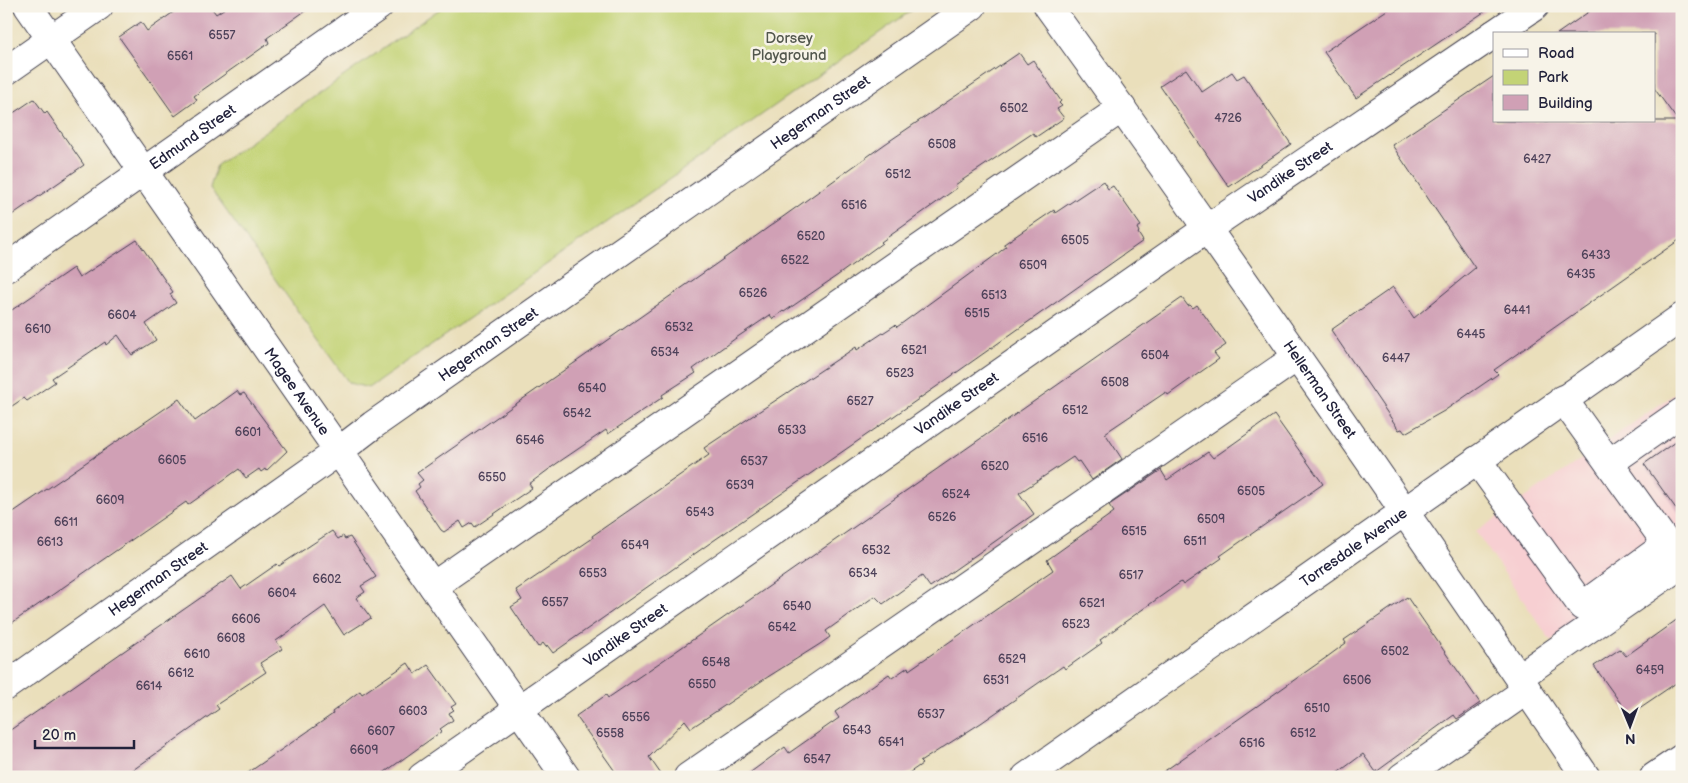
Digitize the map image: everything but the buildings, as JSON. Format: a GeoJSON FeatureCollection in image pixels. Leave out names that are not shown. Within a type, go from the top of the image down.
{"type":"FeatureCollection","features":[{"type":"Feature","properties":{"kind":"street","name":"Magee Avenue"},"geometry":{"type":"LineString","coordinates":[[28,6],[566,777]]}},
{"type":"Feature","properties":{"kind":"street"},"geometry":{"type":"LineString","coordinates":[[6,71],[99,6]]}},
{"type":"Feature","properties":{"kind":"street","name":"Edmund Street"},"geometry":{"type":"LineString","coordinates":[[6,268],[379,6]]}},
{"type":"Feature","properties":{"kind":"street","name":"Hegerman Street"},"geometry":{"type":"LineString","coordinates":[[6,686],[339,452],[372,425],[972,6]]}},
{"type":"Feature","properties":{"kind":"street","name":"Hellerman Street"},"geometry":{"type":"LineString","coordinates":[[1048,6],[1208,228],[1405,510],[1586,777]]}},
{"type":"Feature","properties":{"kind":"street","name":"Vandike Street"},"geometry":{"type":"LineString","coordinates":[[1497,32],[1535,6]]}},
{"type":"Feature","properties":{"kind":"street","name":"Vandike Street"},"geometry":{"type":"LineString","coordinates":[[422,777],[1208,228],[1493,35]]}},
{"type":"Feature","properties":{"kind":"street"},"geometry":{"type":"LineString","coordinates":[[433,586],[1122,108]]}},
{"type":"Feature","properties":{"kind":"street","name":"Torresdale Avenue"},"geometry":{"type":"LineString","coordinates":[[1026,777],[1682,317]]}},
{"type":"Feature","properties":{"kind":"street"},"geometry":{"type":"LineString","coordinates":[[688,777],[1298,357]]}},
{"type":"Feature","properties":{"kind":"street"},"geometry":{"type":"LineString","coordinates":[[1563,399],[1609,463],[1677,548]]}},
{"type":"Feature","properties":{"kind":"street"},"geometry":{"type":"LineString","coordinates":[[1609,463],[1682,412]]}},
{"type":"Feature","properties":{"kind":"street"},"geometry":{"type":"LineString","coordinates":[[1477,460],[1582,606],[1677,548]]}},
{"type":"Feature","properties":{"kind":"street"},"geometry":{"type":"LineString","coordinates":[[1402,777],[1523,684],[1677,548]]}},
{"type":"Feature","properties":{"kind":"street"},"geometry":{"type":"LineString","coordinates":[[1654,777],[1682,758]]}},
{"type":"Feature","properties":{"kind":"shaded area"},"geometry":{"type":"Polygon","coordinates":[[[1682,389],[1682,549],[1551,641],[1476,532],[1682,389]]]}},
{"type":"Feature","properties":{"kind":"green space","name":"Dorsey Playground"},"geometry":{"type":"Polygon","coordinates":[[[444,6],[918,6],[369,388],[349,383],[210,188],[217,165],[444,6]]]}}]}
